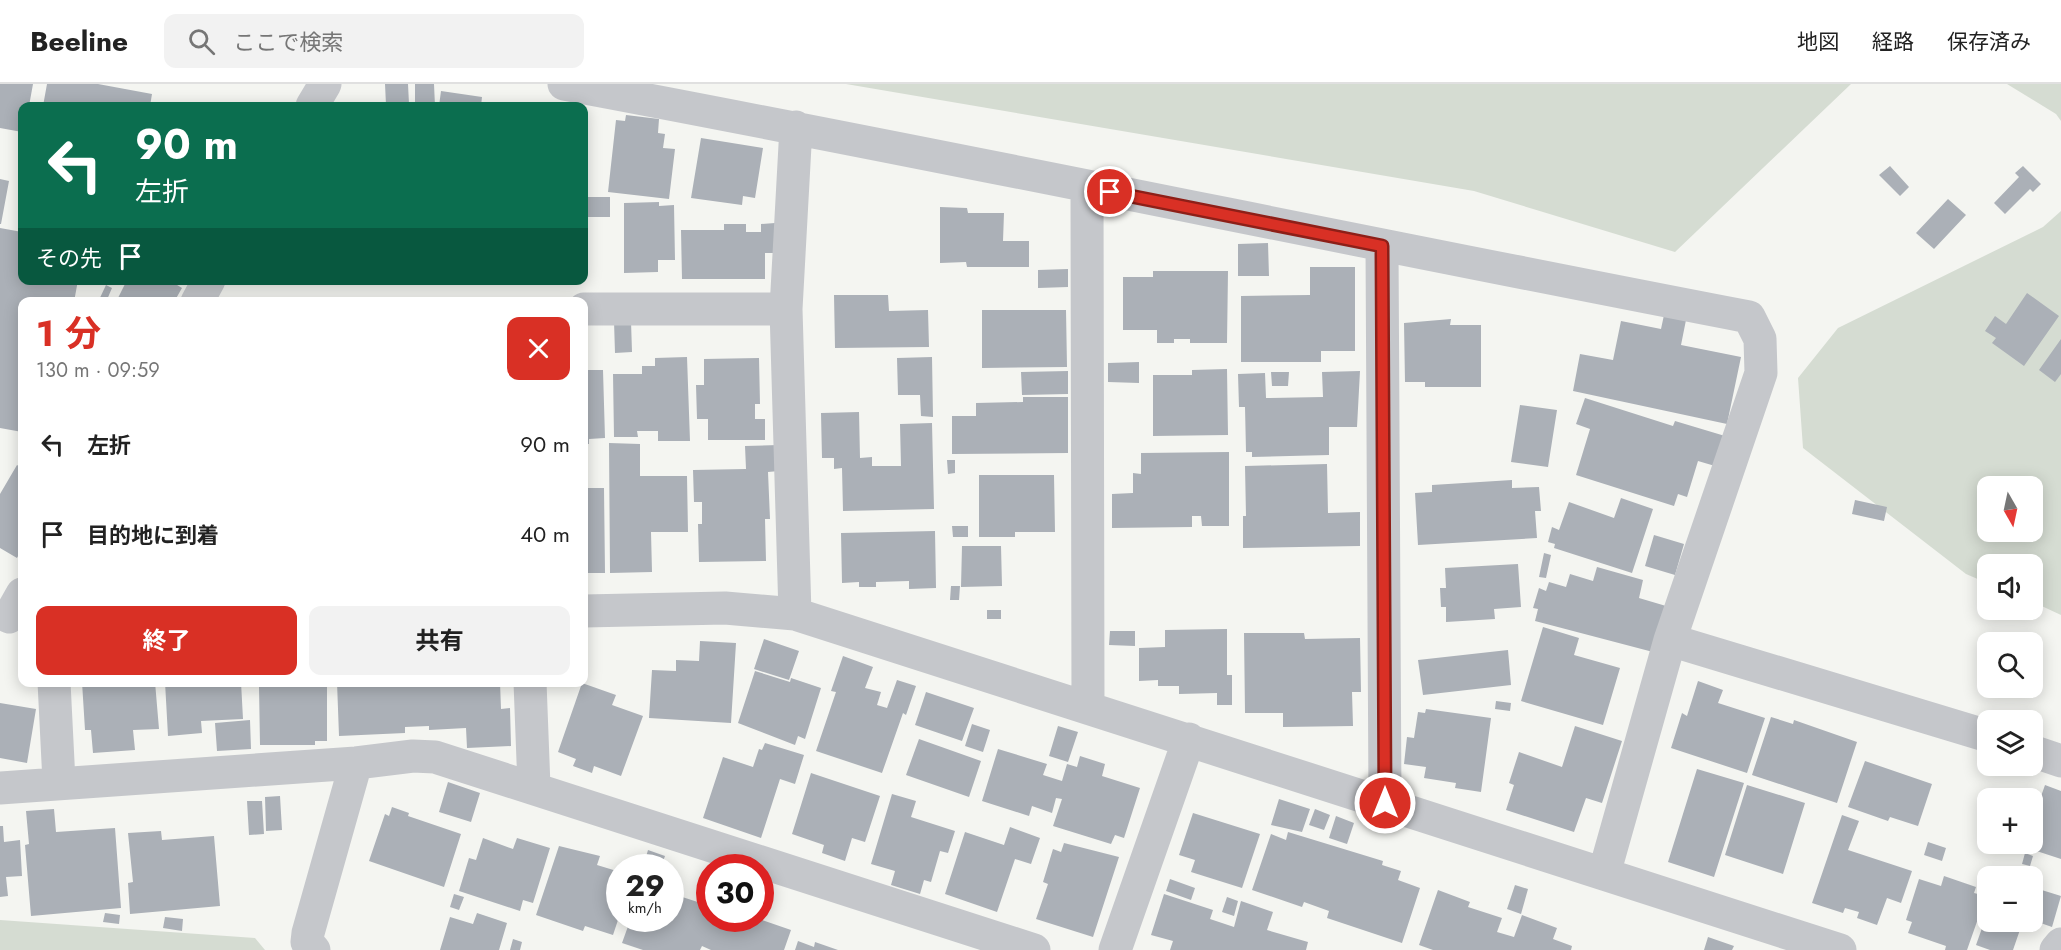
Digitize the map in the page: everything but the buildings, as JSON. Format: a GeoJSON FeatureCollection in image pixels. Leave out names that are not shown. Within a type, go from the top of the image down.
{"type":"FeatureCollection","features":[{"type":"Feature","properties":{"kind":"street"},"geometry":{"type":"LineString","coordinates":[[315,102],[326,84]]}},
{"type":"Feature","properties":{"kind":"street"},"geometry":{"type":"LineString","coordinates":[[564,84],[796,127],[1382,246],[1749,316],[1760,339],[1761,373],[1670,640],[1604,874]]}},
{"type":"Feature","properties":{"kind":"street"},"geometry":{"type":"LineString","coordinates":[[795,614],[786,309],[796,127]]}},
{"type":"Feature","properties":{"kind":"street"},"geometry":{"type":"LineString","coordinates":[[1087,187],[1089,707]]}},
{"type":"Feature","properties":{"kind":"street"},"geometry":{"type":"LineString","coordinates":[[1382,246],[1385,803]]}},
{"type":"Feature","properties":{"kind":"street"},"geometry":{"type":"LineString","coordinates":[[588,309],[786,309]]}},
{"type":"Feature","properties":{"kind":"street"},"geometry":{"type":"LineString","coordinates":[[588,610],[725,608],[795,614],[1604,874],[1772,939],[1840,950]]}},
{"type":"Feature","properties":{"kind":"street"},"geometry":{"type":"LineString","coordinates":[[1670,640],[1977,733]]}},
{"type":"Feature","properties":{"kind":"street"},"geometry":{"type":"LineString","coordinates":[[54,687],[59,782]]}},
{"type":"Feature","properties":{"kind":"street"},"geometry":{"type":"LineString","coordinates":[[530,687],[534,787]]}},
{"type":"Feature","properties":{"kind":"street"},"geometry":{"type":"LineString","coordinates":[[1115,950],[1189,739]]}},
{"type":"Feature","properties":{"kind":"street"},"geometry":{"type":"LineString","coordinates":[[2043,755],[2061,761]]}},
{"type":"Feature","properties":{"kind":"street"},"geometry":{"type":"LineString","coordinates":[[0,788],[59,782],[356,763],[413,756],[435,757],[534,787],[1034,950]]}},
{"type":"Feature","properties":{"kind":"street"},"geometry":{"type":"LineString","coordinates":[[314,950],[307,942],[308,933],[356,763]]}},
{"type":"Feature","properties":{"kind":"street"},"geometry":{"type":"LineString","coordinates":[[2056,950],[2061,944]]}},
{"type":"Feature","properties":{"kind":"shaded area"},"geometry":{"type":"Polygon","coordinates":[[[846,84],[1851,84],[1675,252],[1474,191],[846,84]]]}},
{"type":"Feature","properties":{"kind":"shaded area"},"geometry":{"type":"Polygon","coordinates":[[[2007,84],[2061,84],[2061,121],[2056,114],[2007,84]]]}},
{"type":"Feature","properties":{"kind":"shaded area"},"geometry":{"type":"Polygon","coordinates":[[[2061,211],[2061,615],[2043,607],[2043,554],[1977,554],[1977,579],[1966,574],[1803,448],[1798,378],[1838,328],[2043,227],[2061,211]]]}},
{"type":"Feature","properties":{"kind":"shaded area"},"geometry":{"type":"Polygon","coordinates":[[[0,920],[255,938],[265,950],[0,950],[0,920]]]}},
{"type":"Feature","properties":{"kind":"route"},"geometry":{"type":"LineString","coordinates":[[1110,192],[1382,246],[1385,803]]}}]}
